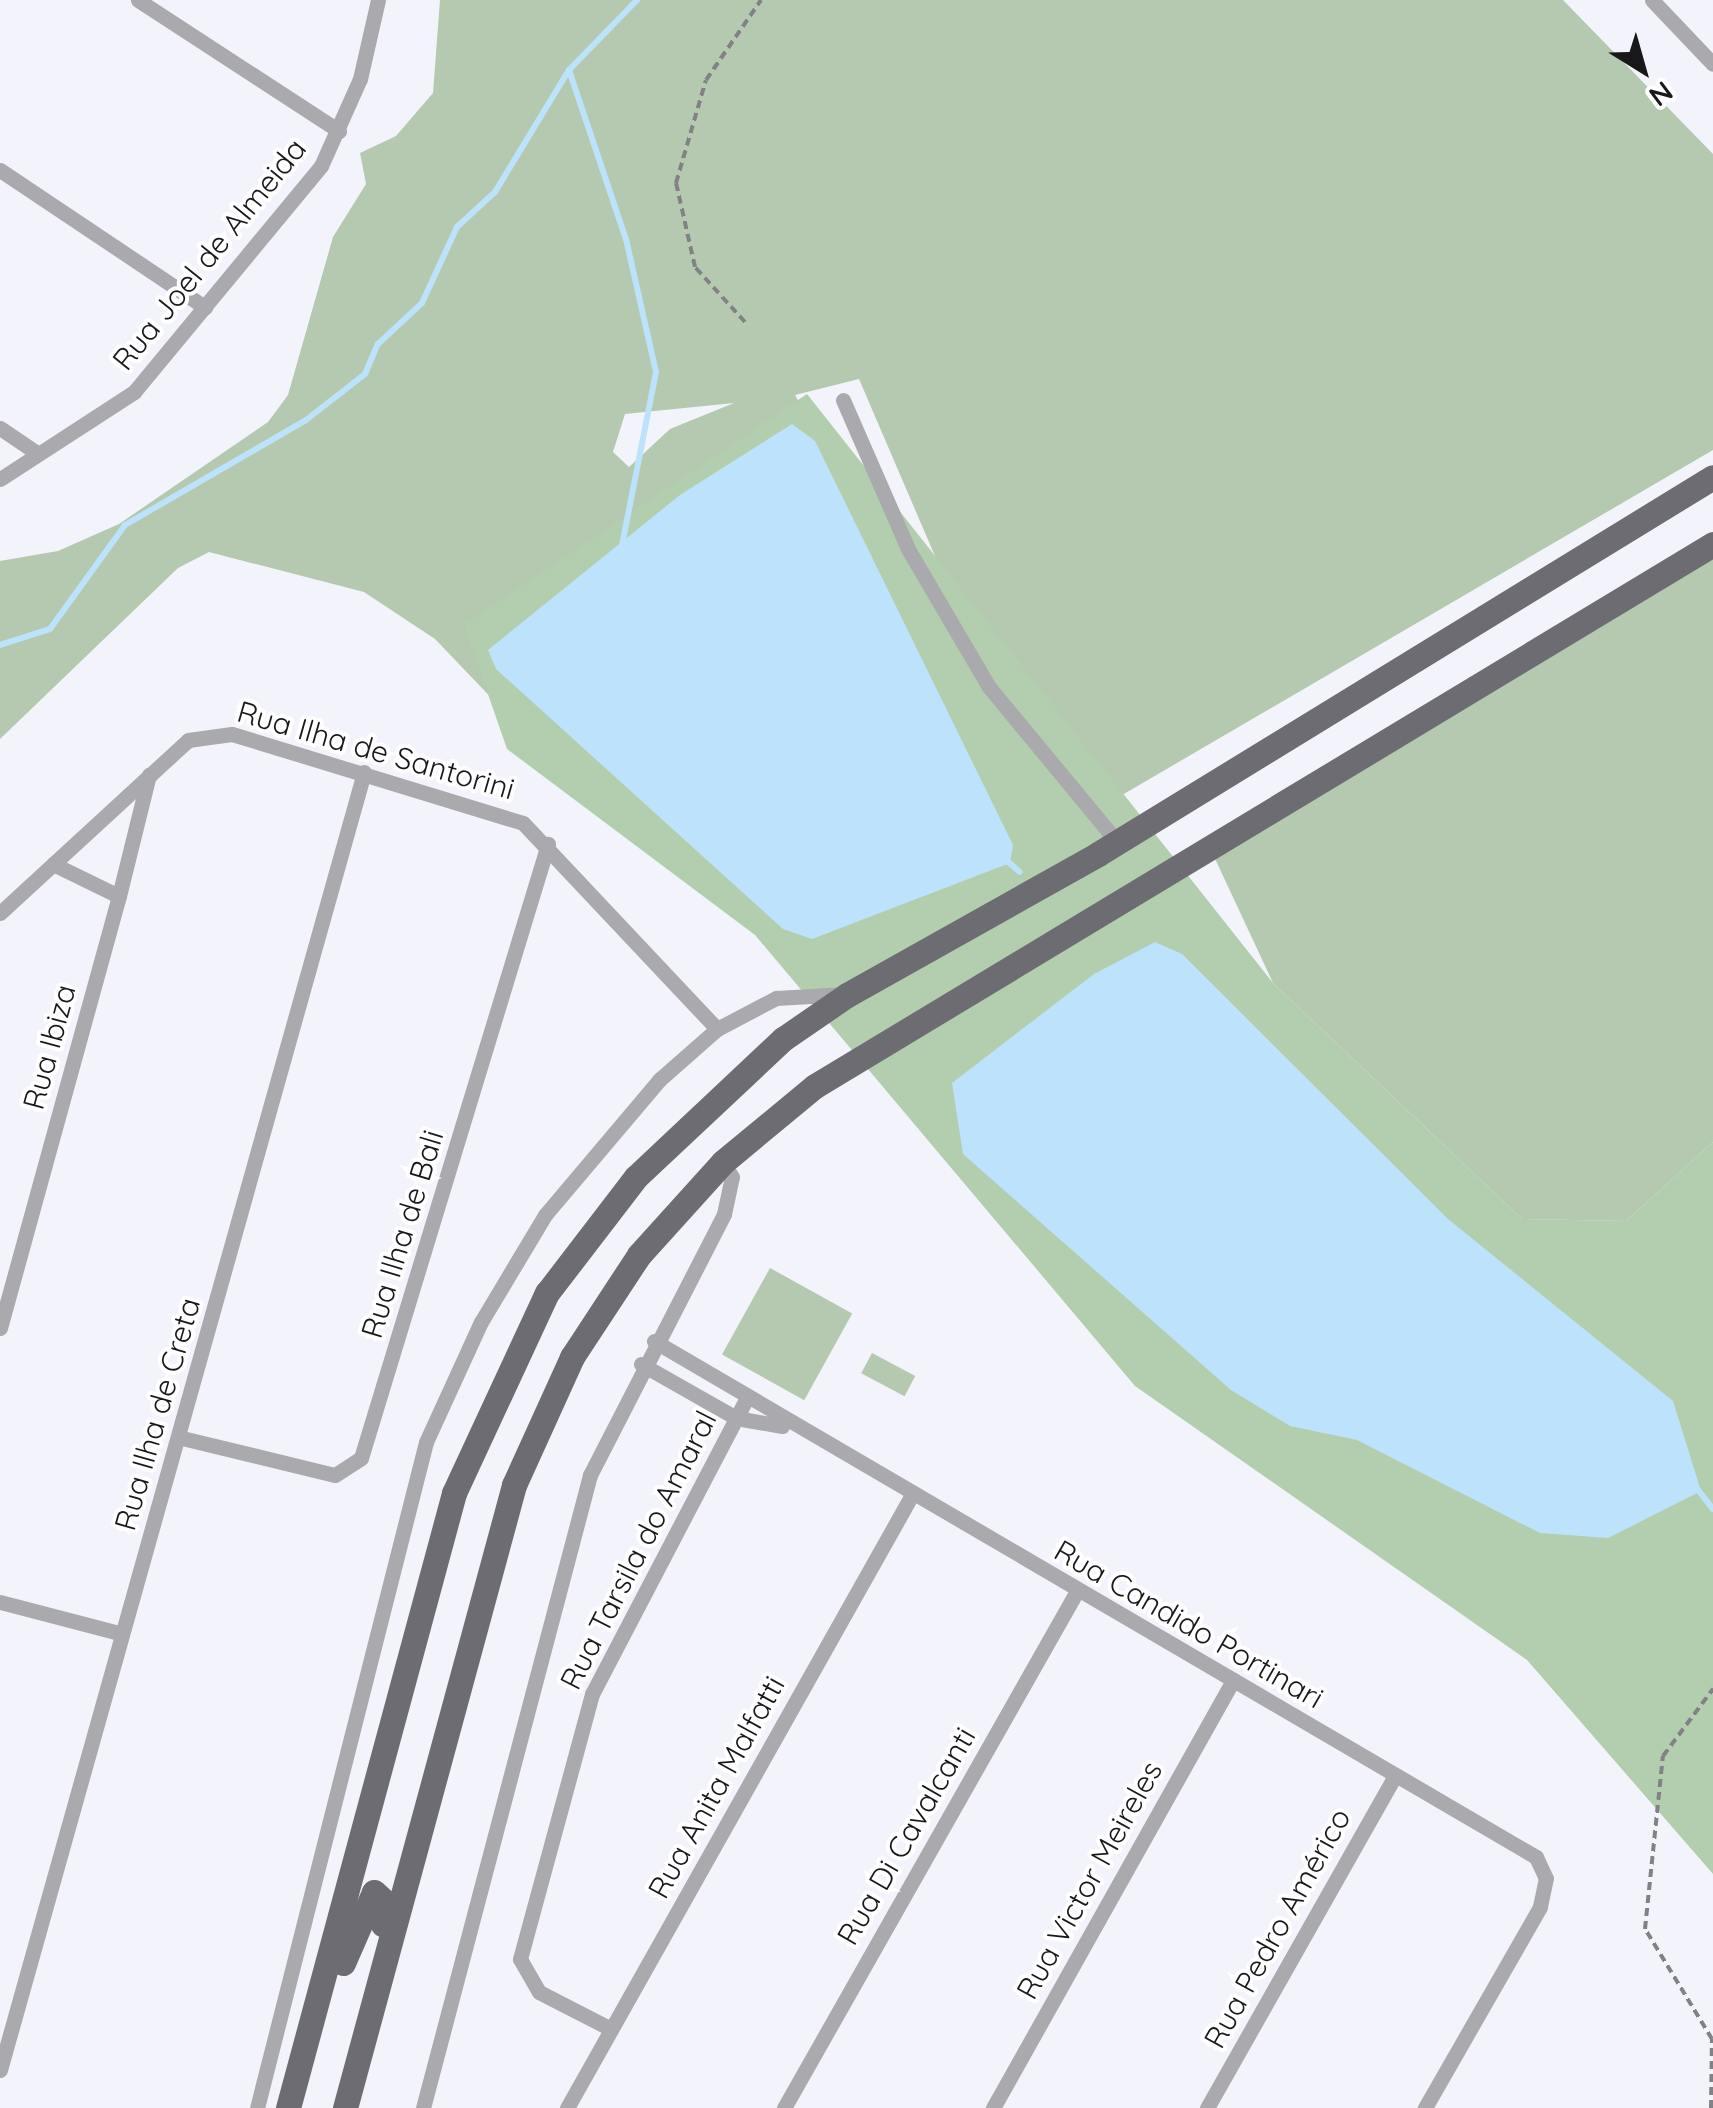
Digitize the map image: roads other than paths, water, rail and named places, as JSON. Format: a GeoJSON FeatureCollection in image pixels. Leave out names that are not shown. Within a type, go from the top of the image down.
{"type":"FeatureCollection","features":[{"type":"Feature","properties":{"kind":"main road"},"geometry":{"type":"LineString","coordinates":[[292,2108],[454,1493],[510,1360],[547,1293],[636,1177],[783,1039],[847,994],[1117,842],[1713,476]]}},
{"type":"Feature","properties":{"kind":"main road"},"geometry":{"type":"LineString","coordinates":[[345,2108],[476,1613],[540,1420],[601,1307],[723,1162],[883,1042],[1713,544]]}},
{"type":"Feature","properties":{"kind":"main road"},"geometry":{"type":"LineString","coordinates":[[292,2108],[374,1892],[388,1904],[370,2003]]}},
{"type":"Feature","properties":{"kind":"street"},"geometry":{"type":"LineString","coordinates":[[138,0],[339,131]]}},
{"type":"Feature","properties":{"kind":"street","name":"Rua Joel de Almeida"},"geometry":{"type":"LineString","coordinates":[[0,479],[134,392],[322,166],[339,131],[378,0]]}},
{"type":"Feature","properties":{"kind":"street"},"geometry":{"type":"LineString","coordinates":[[1652,0],[1713,64]]}},
{"type":"Feature","properties":{"kind":"street"},"geometry":{"type":"LineString","coordinates":[[0,170],[206,306]]}},
{"type":"Feature","properties":{"kind":"street"},"geometry":{"type":"LineString","coordinates":[[843,400],[908,548],[989,688],[1117,842]]}},
{"type":"Feature","properties":{"kind":"street"},"geometry":{"type":"LineString","coordinates":[[0,428],[37,453]]}},
{"type":"Feature","properties":{"kind":"street","name":"Rua Ilha de Santorini"},"geometry":{"type":"LineString","coordinates":[[0,914],[188,740],[218,732],[505,813],[548,844],[717,1029]]}},
{"type":"Feature","properties":{"kind":"street","name":"Rua Ilha de Creta"},"geometry":{"type":"LineString","coordinates":[[0,2070],[119,1633],[182,1438],[364,772]]}},
{"type":"Feature","properties":{"kind":"street","name":"Rua Ibiza"},"geometry":{"type":"LineString","coordinates":[[0,1328],[149,774]]}},
{"type":"Feature","properties":{"kind":"street","name":"Rua Ilha de Bali"},"geometry":{"type":"LineString","coordinates":[[182,1438],[335,1475],[361,1458],[548,844]]}},
{"type":"Feature","properties":{"kind":"street"},"geometry":{"type":"LineString","coordinates":[[53,864],[119,896]]}},
{"type":"Feature","properties":{"kind":"street"},"geometry":{"type":"LineString","coordinates":[[257,2108],[426,1442],[452,1380],[546,1215],[614,1125],[717,1029],[776,998],[847,994]]}},
{"type":"Feature","properties":{"kind":"street"},"geometry":{"type":"LineString","coordinates":[[423,2108],[562,1564],[641,1364],[731,1196],[723,1162]]}},
{"type":"Feature","properties":{"kind":"street","name":"Rua Candido Portinari"},"geometry":{"type":"LineString","coordinates":[[654,1341],[792,1428],[912,1493],[1395,1776],[1528,1849],[1546,1878],[1540,1907],[1424,2108]]}},
{"type":"Feature","properties":{"kind":"street","name":"Rua Candido Portinari"},"geometry":{"type":"LineString","coordinates":[[641,1364],[736,1418],[792,1428]]}},
{"type":"Feature","properties":{"kind":"street","name":"Rua Tarsila do Amaral"},"geometry":{"type":"LineString","coordinates":[[611,2029],[539,1992],[520,1959],[592,1694],[746,1398]]}},
{"type":"Feature","properties":{"kind":"street","name":"Rua Anita Malfatti"},"geometry":{"type":"LineString","coordinates":[[567,2108],[912,1493]]}},
{"type":"Feature","properties":{"kind":"street","name":"Rua Di Cavalcanti"},"geometry":{"type":"LineString","coordinates":[[784,2108],[1077,1591]]}},
{"type":"Feature","properties":{"kind":"street"},"geometry":{"type":"LineString","coordinates":[[0,1602],[119,1633]]}},
{"type":"Feature","properties":{"kind":"street","name":"Rua Victor Meireles"},"geometry":{"type":"LineString","coordinates":[[993,2108],[1232,1680]]}},
{"type":"Feature","properties":{"kind":"street","name":"Rua Pedro Américo"},"geometry":{"type":"LineString","coordinates":[[1207,2108],[1395,1776]]}},
{"type":"Feature","properties":{"kind":"water"},"geometry":{"type":"Polygon","coordinates":[[[792,424],[815,441],[1013,845],[1010,863],[812,939],[783,929],[496,669],[488,650],[680,495],[792,424]]]}},
{"type":"Feature","properties":{"kind":"water"},"geometry":{"type":"Polygon","coordinates":[[[1155,942],[1182,954],[1448,1219],[1673,1401],[1701,1491],[1608,1538],[1540,1533],[1357,1440],[1290,1426],[1231,1390],[963,1154],[952,1083],[1094,974],[1155,942]]]}},
{"type":"Feature","properties":{"kind":"waterway"},"geometry":{"type":"LineString","coordinates":[[0,645],[50,629],[125,525],[306,420],[365,374],[378,344],[422,303],[457,227],[495,192],[569,70],[637,0]]}},
{"type":"Feature","properties":{"kind":"waterway"},"geometry":{"type":"LineString","coordinates":[[569,70],[626,239],[656,372],[622,545]]}},
{"type":"Feature","properties":{"kind":"waterway"},"geometry":{"type":"LineString","coordinates":[[1006,860],[1020,872]]}},
{"type":"Feature","properties":{"kind":"waterway"},"geometry":{"type":"LineString","coordinates":[[1695,1486],[1713,1509]]}}]}
